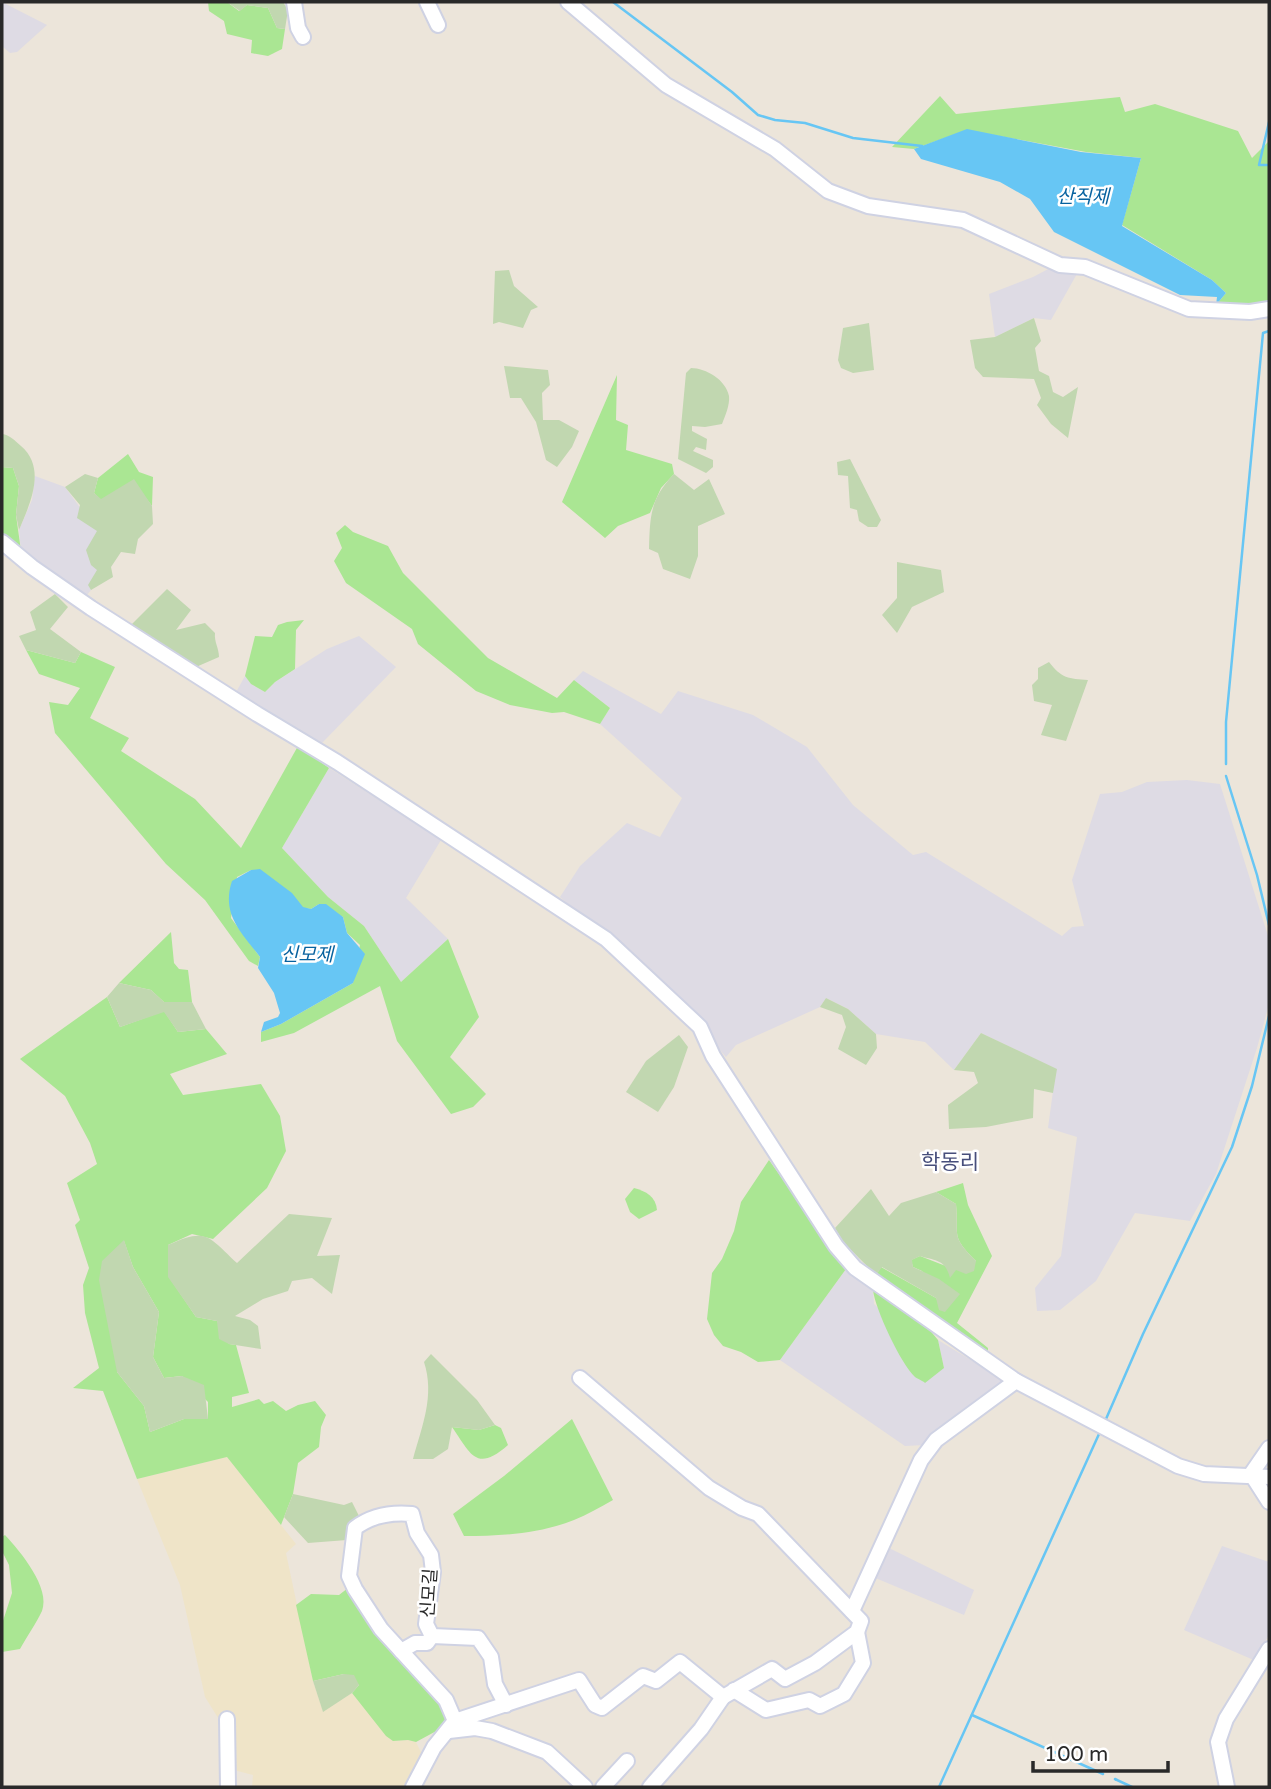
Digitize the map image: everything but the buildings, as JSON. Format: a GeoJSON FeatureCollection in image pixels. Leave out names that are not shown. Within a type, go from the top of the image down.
{"type":"FeatureCollection","features":[{"type":"Feature","properties":{"kind":"street"},"geometry":{"type":"LineString","coordinates":[[294,2],[298,28],[303,37]]}},
{"type":"Feature","properties":{"kind":"street"},"geometry":{"type":"LineString","coordinates":[[427,2],[438,25]]}},
{"type":"Feature","properties":{"kind":"street"},"geometry":{"type":"LineString","coordinates":[[568,2],[666,85],[775,149],[828,191],[868,206],[963,220],[1060,265],[1085,267],[1189,309],[1250,312],[1269,309]]}},
{"type":"Feature","properties":{"kind":"street"},"geometry":{"type":"LineString","coordinates":[[2,542],[32,567],[91,608],[337,762],[606,939],[700,1027],[713,1056],[836,1246],[855,1268],[1016,1381],[1178,1466],[1205,1474],[1251,1474],[1269,1477]]}},
{"type":"Feature","properties":{"kind":"street"},"geometry":{"type":"LineString","coordinates":[[412,1787],[433,1747],[452,1726],[579,1680],[595,1705],[602,1707],[643,1676],[656,1681],[680,1662],[729,1693],[766,1710],[809,1700],[820,1706],[844,1694],[863,1663],[857,1622],[758,1514],[742,1508],[709,1488],[580,1378]]}},
{"type":"Feature","properties":{"kind":"street"},"geometry":{"type":"LineString","coordinates":[[650,1787],[729,1693],[772,1669],[785,1679],[815,1663],[857,1622],[921,1460],[936,1440],[1016,1381]]}},
{"type":"Feature","properties":{"kind":"street"},"geometry":{"type":"LineString","coordinates":[[1251,1474],[1269,1448]]}},
{"type":"Feature","properties":{"kind":"street"},"geometry":{"type":"LineString","coordinates":[[1251,1474],[1269,1502]]}},
{"type":"Feature","properties":{"kind":"street","name":"신모길"},"geometry":{"type":"LineString","coordinates":[[452,1726],[446,1700],[381,1629],[349,1576],[355,1528],[366,1519],[382,1515],[412,1514],[417,1533],[431,1555],[433,1572],[425,1624],[432,1636],[478,1638],[491,1657],[495,1684],[506,1705]]}},
{"type":"Feature","properties":{"kind":"street"},"geometry":{"type":"LineString","coordinates":[[401,1651],[415,1643],[427,1643],[432,1636]]}},
{"type":"Feature","properties":{"kind":"street"},"geometry":{"type":"LineString","coordinates":[[1227,1787],[1218,1742],[1226,1719],[1269,1649]]}},
{"type":"Feature","properties":{"kind":"street"},"geometry":{"type":"LineString","coordinates":[[227,1720],[228,1787]]}},
{"type":"Feature","properties":{"kind":"street"},"geometry":{"type":"LineString","coordinates":[[452,1726],[492,1731],[547,1752],[584,1787]]}},
{"type":"Feature","properties":{"kind":"street"},"geometry":{"type":"LineString","coordinates":[[603,1787],[627,1761]]}},
{"type":"Feature","properties":{"kind":"shaded area"},"geometry":{"type":"Polygon","coordinates":[[[2,2],[47,25],[17,52],[10,53],[2,46],[2,2]]]}},
{"type":"Feature","properties":{"kind":"shaded area"},"geometry":{"type":"Polygon","coordinates":[[[1052,267],[1078,272],[1051,320],[1034,318],[995,337],[989,294],[1052,267]]]}},
{"type":"Feature","properties":{"kind":"shaded area"},"geometry":{"type":"Polygon","coordinates":[[[35,476],[65,487],[97,531],[98,570],[86,596],[21,551],[19,530],[32,500],[35,476]]]}},
{"type":"Feature","properties":{"kind":"shaded area"},"geometry":{"type":"Polygon","coordinates":[[[359,636],[396,667],[322,743],[235,694],[245,676],[251,684],[265,692],[275,682],[327,649],[359,636]]]}},
{"type":"Feature","properties":{"kind":"shaded area"},"geometry":{"type":"Polygon","coordinates":[[[583,671],[661,714],[678,691],[753,715],[807,747],[853,805],[913,855],[926,852],[1062,936],[1072,927],[1084,926],[1072,880],[1100,794],[1122,792],[1147,782],[1187,780],[1220,784],[1269,939],[1269,1004],[1216,1174],[1190,1221],[1135,1213],[1096,1281],[1060,1310],[1037,1311],[1035,1288],[1061,1256],[1077,1137],[1048,1128],[1056,1069],[981,1033],[954,1070],[925,1042],[876,1034],[848,1009],[826,998],[820,1007],[736,1045],[726,1057],[677,1000],[560,897],[580,866],[627,823],[660,837],[682,798],[600,724],[610,708],[574,680],[583,671]]]}},
{"type":"Feature","properties":{"kind":"shaded area"},"geometry":{"type":"Polygon","coordinates":[[[329,768],[441,840],[406,898],[448,939],[401,982],[364,926],[328,897],[282,848],[329,768]]]}},
{"type":"Feature","properties":{"kind":"shaded area"},"geometry":{"type":"Polygon","coordinates":[[[846,1269],[873,1290],[874,1304],[944,1368],[938,1340],[1005,1381],[925,1445],[905,1446],[780,1360],[846,1269]]]}},
{"type":"Feature","properties":{"kind":"shaded area"},"geometry":{"type":"Polygon","coordinates":[[[227,1457],[296,1544],[286,1553],[313,1681],[323,1711],[352,1693],[393,1741],[416,1742],[430,1771],[418,1787],[252,1787],[253,1775],[234,1770],[220,1721],[205,1697],[180,1585],[137,1479],[227,1457]]]}},
{"type":"Feature","properties":{"kind":"shaded area"},"geometry":{"type":"Polygon","coordinates":[[[1222,1546],[1269,1562],[1269,1634],[1256,1661],[1184,1630],[1222,1546]]]}},
{"type":"Feature","properties":{"kind":"shaded area"},"geometry":{"type":"Polygon","coordinates":[[[889,1548],[974,1590],[964,1615],[873,1577],[889,1548]]]}},
{"type":"Feature","properties":{"kind":"green space"},"geometry":{"type":"Polygon","coordinates":[[[208,2],[227,2],[239,11],[247,5],[268,8],[277,28],[285,29],[282,49],[268,56],[251,53],[252,40],[227,34],[224,21],[209,11],[208,2]]]}},
{"type":"Feature","properties":{"kind":"green space"},"geometry":{"type":"Polygon","coordinates":[[[227,2],[283,2],[288,10],[285,29],[277,28],[268,8],[247,5],[240,11],[227,2]]]}},
{"type":"Feature","properties":{"kind":"green space"},"geometry":{"type":"Polygon","coordinates":[[[940,96],[956,114],[1120,97],[1125,112],[1155,104],[1238,131],[1252,158],[1269,141],[1269,303],[1252,308],[1216,305],[1226,293],[1212,280],[1122,225],[1141,158],[1086,152],[967,130],[914,149],[892,147],[940,96]]]}},
{"type":"Feature","properties":{"kind":"green space"},"geometry":{"type":"Polygon","coordinates":[[[509,270],[514,286],[538,307],[531,310],[523,328],[499,322],[493,324],[495,271],[509,270]]]}},
{"type":"Feature","properties":{"kind":"green space"},"geometry":{"type":"Polygon","coordinates":[[[1034,318],[1041,341],[1035,348],[1039,371],[1049,376],[1053,392],[1063,397],[1078,387],[1068,438],[1051,424],[1037,405],[1041,398],[1034,379],[983,377],[975,368],[970,340],[995,337],[1034,318]]]}},
{"type":"Feature","properties":{"kind":"green space"},"geometry":{"type":"Polygon","coordinates":[[[869,323],[874,370],[853,373],[841,368],[838,360],[843,328],[869,323]]]}},
{"type":"Feature","properties":{"kind":"green space"},"geometry":{"type":"Polygon","coordinates":[[[504,366],[548,370],[550,385],[542,393],[543,420],[559,420],[579,431],[572,447],[557,467],[546,460],[536,422],[521,398],[510,398],[504,366]]]}},
{"type":"Feature","properties":{"kind":"green space"},"geometry":{"type":"Polygon","coordinates":[[[691,368],[714,376],[724,385],[729,396],[722,424],[692,426],[692,431],[707,439],[706,450],[696,447],[693,451],[713,460],[713,467],[706,473],[678,459],[686,373],[691,368]]]}},
{"type":"Feature","properties":{"kind":"green space"},"geometry":{"type":"Polygon","coordinates":[[[617,375],[616,420],[628,425],[626,450],[672,464],[674,474],[661,488],[650,513],[618,526],[605,538],[562,502],[617,375]]]}},
{"type":"Feature","properties":{"kind":"green space"},"geometry":{"type":"Polygon","coordinates":[[[2,434],[10,437],[29,455],[35,475],[28,509],[19,530],[16,515],[19,486],[13,468],[2,467],[2,434]]]}},
{"type":"Feature","properties":{"kind":"green space"},"geometry":{"type":"Polygon","coordinates":[[[128,454],[139,472],[153,477],[152,506],[140,490],[101,500],[94,493],[98,478],[128,454]]]}},
{"type":"Feature","properties":{"kind":"green space"},"geometry":{"type":"Polygon","coordinates":[[[850,459],[881,520],[877,527],[868,527],[859,521],[857,510],[850,508],[848,476],[838,475],[837,462],[850,459]]]}},
{"type":"Feature","properties":{"kind":"green space"},"geometry":{"type":"Polygon","coordinates":[[[2,467],[13,468],[19,486],[16,515],[21,551],[2,536],[2,467]]]}},
{"type":"Feature","properties":{"kind":"green space"},"geometry":{"type":"Polygon","coordinates":[[[85,474],[98,478],[94,493],[101,499],[134,479],[152,506],[153,524],[138,539],[135,554],[121,552],[111,567],[113,577],[91,590],[88,585],[97,570],[91,565],[86,550],[97,531],[77,518],[80,505],[65,487],[85,474]]]}},
{"type":"Feature","properties":{"kind":"green space"},"geometry":{"type":"Polygon","coordinates":[[[674,474],[694,490],[709,479],[725,514],[698,526],[698,556],[690,579],[663,569],[658,553],[649,549],[653,508],[660,492],[674,474]]]}},
{"type":"Feature","properties":{"kind":"green space"},"geometry":{"type":"Polygon","coordinates":[[[345,525],[353,532],[388,546],[403,573],[488,658],[557,698],[574,680],[610,708],[600,724],[564,712],[552,713],[510,705],[476,691],[418,644],[412,629],[346,583],[334,561],[342,548],[336,533],[345,525]]]}},
{"type":"Feature","properties":{"kind":"green space"},"geometry":{"type":"Polygon","coordinates":[[[897,562],[941,570],[944,592],[912,607],[897,633],[882,615],[897,598],[897,562]]]}},
{"type":"Feature","properties":{"kind":"green space"},"geometry":{"type":"Polygon","coordinates":[[[167,589],[191,610],[176,630],[205,623],[215,633],[219,657],[196,667],[129,627],[167,589]]]}},
{"type":"Feature","properties":{"kind":"green space"},"geometry":{"type":"Polygon","coordinates":[[[55,594],[68,607],[50,629],[81,652],[75,663],[26,650],[19,636],[36,630],[30,612],[55,594]]]}},
{"type":"Feature","properties":{"kind":"green space"},"geometry":{"type":"Polygon","coordinates":[[[304,620],[296,630],[295,669],[265,692],[251,684],[245,676],[255,636],[272,637],[278,625],[304,620]]]}},
{"type":"Feature","properties":{"kind":"green space"},"geometry":{"type":"Polygon","coordinates":[[[26,650],[75,663],[81,652],[115,667],[90,718],[129,738],[121,751],[195,799],[241,848],[298,746],[329,768],[282,848],[328,897],[364,926],[401,982],[448,939],[479,1017],[450,1057],[486,1094],[473,1107],[451,1114],[397,1041],[380,986],[294,1033],[261,1042],[261,1032],[281,1024],[353,983],[360,945],[347,933],[343,917],[319,904],[311,909],[303,908],[260,870],[251,870],[237,877],[231,918],[260,957],[258,966],[249,961],[205,900],[166,864],[55,733],[49,702],[68,705],[80,688],[39,674],[26,650]]]}},
{"type":"Feature","properties":{"kind":"green space"},"geometry":{"type":"Polygon","coordinates":[[[1049,662],[1066,677],[1088,680],[1066,741],[1041,735],[1052,705],[1034,701],[1032,685],[1038,679],[1038,668],[1049,662]]]}},
{"type":"Feature","properties":{"kind":"green space"},"geometry":{"type":"Polygon","coordinates":[[[171,932],[174,963],[179,969],[188,970],[192,1002],[164,1002],[151,990],[119,983],[171,932]]]}},
{"type":"Feature","properties":{"kind":"green space"},"geometry":{"type":"Polygon","coordinates":[[[119,983],[151,990],[164,1002],[192,1002],[206,1029],[178,1032],[164,1012],[120,1027],[107,997],[119,983]]]}},
{"type":"Feature","properties":{"kind":"green space"},"geometry":{"type":"Polygon","coordinates":[[[107,997],[120,1027],[164,1011],[178,1032],[206,1029],[227,1054],[170,1074],[183,1095],[261,1084],[280,1116],[286,1151],[267,1188],[213,1239],[192,1234],[168,1245],[169,1277],[196,1317],[217,1321],[229,1344],[236,1345],[249,1393],[232,1397],[232,1407],[259,1399],[264,1404],[273,1401],[286,1411],[315,1401],[326,1415],[321,1427],[319,1447],[298,1463],[293,1494],[281,1525],[227,1457],[137,1479],[103,1391],[73,1388],[99,1368],[85,1313],[83,1285],[89,1268],[75,1225],[80,1220],[67,1183],[97,1164],[90,1143],[65,1096],[20,1059],[107,997]],[[124,1241],[117,1372],[144,1406],[150,1432],[184,1419],[208,1419],[208,1402],[182,1376],[164,1378],[153,1357],[159,1312],[133,1267],[124,1241]]]}},
{"type":"Feature","properties":{"kind":"green space"},"geometry":{"type":"Polygon","coordinates":[[[826,998],[848,1009],[876,1034],[877,1048],[866,1065],[838,1049],[846,1027],[842,1015],[820,1007],[826,998]]]}},
{"type":"Feature","properties":{"kind":"green space"},"geometry":{"type":"Polygon","coordinates":[[[981,1033],[1057,1069],[1053,1093],[1034,1089],[1033,1118],[986,1127],[949,1129],[948,1105],[978,1083],[974,1072],[954,1070],[981,1033]]]}},
{"type":"Feature","properties":{"kind":"green space"},"geometry":{"type":"Polygon","coordinates":[[[679,1035],[688,1047],[674,1087],[658,1112],[626,1092],[646,1061],[679,1035]]]}},
{"type":"Feature","properties":{"kind":"green space"},"geometry":{"type":"Polygon","coordinates":[[[769,1160],[846,1269],[780,1360],[758,1362],[723,1346],[714,1335],[707,1319],[712,1273],[722,1259],[734,1231],[741,1202],[769,1160]]]}},
{"type":"Feature","properties":{"kind":"green space"},"geometry":{"type":"Polygon","coordinates":[[[963,1183],[968,1205],[992,1256],[957,1323],[988,1348],[988,1354],[876,1275],[881,1267],[936,1298],[945,1312],[922,1271],[913,1267],[911,1260],[920,1256],[956,1270],[976,1261],[962,1246],[957,1235],[956,1204],[936,1192],[963,1183]]]}},
{"type":"Feature","properties":{"kind":"green space"},"geometry":{"type":"Polygon","coordinates":[[[634,1188],[650,1195],[657,1210],[639,1219],[630,1212],[625,1199],[634,1188]]]}},
{"type":"Feature","properties":{"kind":"green space"},"geometry":{"type":"Polygon","coordinates":[[[871,1189],[889,1216],[901,1203],[936,1192],[956,1204],[957,1235],[962,1246],[976,1261],[974,1271],[966,1274],[956,1270],[950,1278],[943,1264],[939,1262],[920,1256],[912,1260],[913,1267],[939,1279],[960,1294],[945,1312],[939,1310],[936,1298],[882,1267],[876,1275],[844,1243],[835,1228],[871,1189]]]}},
{"type":"Feature","properties":{"kind":"green space"},"geometry":{"type":"Polygon","coordinates":[[[289,1214],[332,1218],[317,1256],[340,1255],[332,1294],[312,1278],[292,1281],[288,1291],[263,1299],[235,1316],[250,1320],[258,1326],[261,1349],[229,1344],[219,1339],[217,1321],[196,1317],[168,1277],[168,1245],[191,1236],[206,1237],[237,1263],[289,1214]]]}},
{"type":"Feature","properties":{"kind":"green space"},"geometry":{"type":"Polygon","coordinates":[[[124,1240],[133,1267],[159,1312],[153,1357],[164,1378],[182,1376],[204,1385],[208,1419],[184,1419],[150,1432],[144,1406],[117,1372],[99,1280],[102,1261],[124,1240]]]}},
{"type":"Feature","properties":{"kind":"green space"},"geometry":{"type":"Polygon","coordinates":[[[873,1290],[928,1328],[938,1340],[944,1368],[925,1383],[909,1370],[896,1349],[878,1310],[873,1290]]]}},
{"type":"Feature","properties":{"kind":"green space"},"geometry":{"type":"Polygon","coordinates":[[[431,1354],[477,1400],[495,1425],[479,1430],[452,1427],[448,1449],[433,1459],[413,1459],[428,1399],[424,1362],[431,1354]]]}},
{"type":"Feature","properties":{"kind":"green space"},"geometry":{"type":"Polygon","coordinates":[[[572,1419],[613,1500],[561,1525],[505,1535],[464,1536],[453,1514],[504,1476],[572,1419]]]}},
{"type":"Feature","properties":{"kind":"green space"},"geometry":{"type":"Polygon","coordinates":[[[495,1425],[501,1428],[508,1445],[488,1458],[481,1459],[470,1452],[452,1427],[479,1430],[495,1425]]]}},
{"type":"Feature","properties":{"kind":"green space"},"geometry":{"type":"Polygon","coordinates":[[[293,1494],[344,1505],[352,1502],[361,1520],[347,1540],[308,1543],[284,1517],[293,1494]]]}},
{"type":"Feature","properties":{"kind":"green space"},"geometry":{"type":"Polygon","coordinates":[[[5,1535],[32,1570],[44,1602],[40,1615],[20,1649],[2,1652],[2,1624],[12,1593],[9,1565],[2,1551],[2,1537],[5,1535]]]}},
{"type":"Feature","properties":{"kind":"green space"},"geometry":{"type":"Polygon","coordinates":[[[348,1588],[441,1703],[448,1720],[440,1729],[416,1742],[393,1741],[352,1693],[359,1685],[344,1674],[313,1681],[296,1605],[311,1594],[339,1595],[348,1588]]]}},
{"type":"Feature","properties":{"kind":"green space"},"geometry":{"type":"Polygon","coordinates":[[[344,1674],[354,1675],[359,1685],[352,1693],[323,1712],[313,1681],[344,1674]]]}},
{"type":"Feature","properties":{"kind":"water","name":"산직제"},"geometry":{"type":"Polygon","coordinates":[[[967,129],[1081,152],[1141,158],[1122,226],[1212,280],[1226,293],[1216,305],[1217,297],[1180,295],[1054,232],[1030,199],[1000,182],[921,159],[914,149],[967,129]]]}},
{"type":"Feature","properties":{"kind":"water","name":"신모제"},"geometry":{"type":"Polygon","coordinates":[[[260,869],[292,893],[303,907],[311,909],[319,904],[326,904],[343,917],[347,933],[365,954],[353,983],[281,1024],[261,1032],[264,1022],[278,1017],[280,1013],[274,993],[258,968],[260,957],[240,931],[229,903],[232,881],[251,870],[260,869]]]}},
{"type":"Feature","properties":{"kind":"waterway"},"geometry":{"type":"LineString","coordinates":[[613,2],[732,92],[758,115],[805,123],[853,138],[922,146]]}},
{"type":"Feature","properties":{"kind":"waterway"},"geometry":{"type":"LineString","coordinates":[[1269,122],[1259,165],[1269,165]]}},
{"type":"Feature","properties":{"kind":"waterway"},"geometry":{"type":"LineString","coordinates":[[1226,764],[1226,722],[1263,333],[1269,331]]}},
{"type":"Feature","properties":{"kind":"waterway"},"geometry":{"type":"LineString","coordinates":[[1226,776],[1257,875],[1269,925]]}},
{"type":"Feature","properties":{"kind":"waterway"},"geometry":{"type":"LineString","coordinates":[[1106,1419],[1143,1334],[1232,1147],[1252,1086],[1269,1016]]}},
{"type":"Feature","properties":{"kind":"waterway"},"geometry":{"type":"LineString","coordinates":[[939,1787],[1099,1434]]}},
{"type":"Feature","properties":{"kind":"waterway"},"geometry":{"type":"LineString","coordinates":[[972,1715],[1103,1774]]}},
{"type":"Feature","properties":{"kind":"waterway"},"geometry":{"type":"LineString","coordinates":[[1115,1779],[1132,1787]]}},
{"type":"Feature","properties":{"kind":"district","name":"학동리"},"geometry":{"type":"Point","coordinates":[950,1162]}}]}
